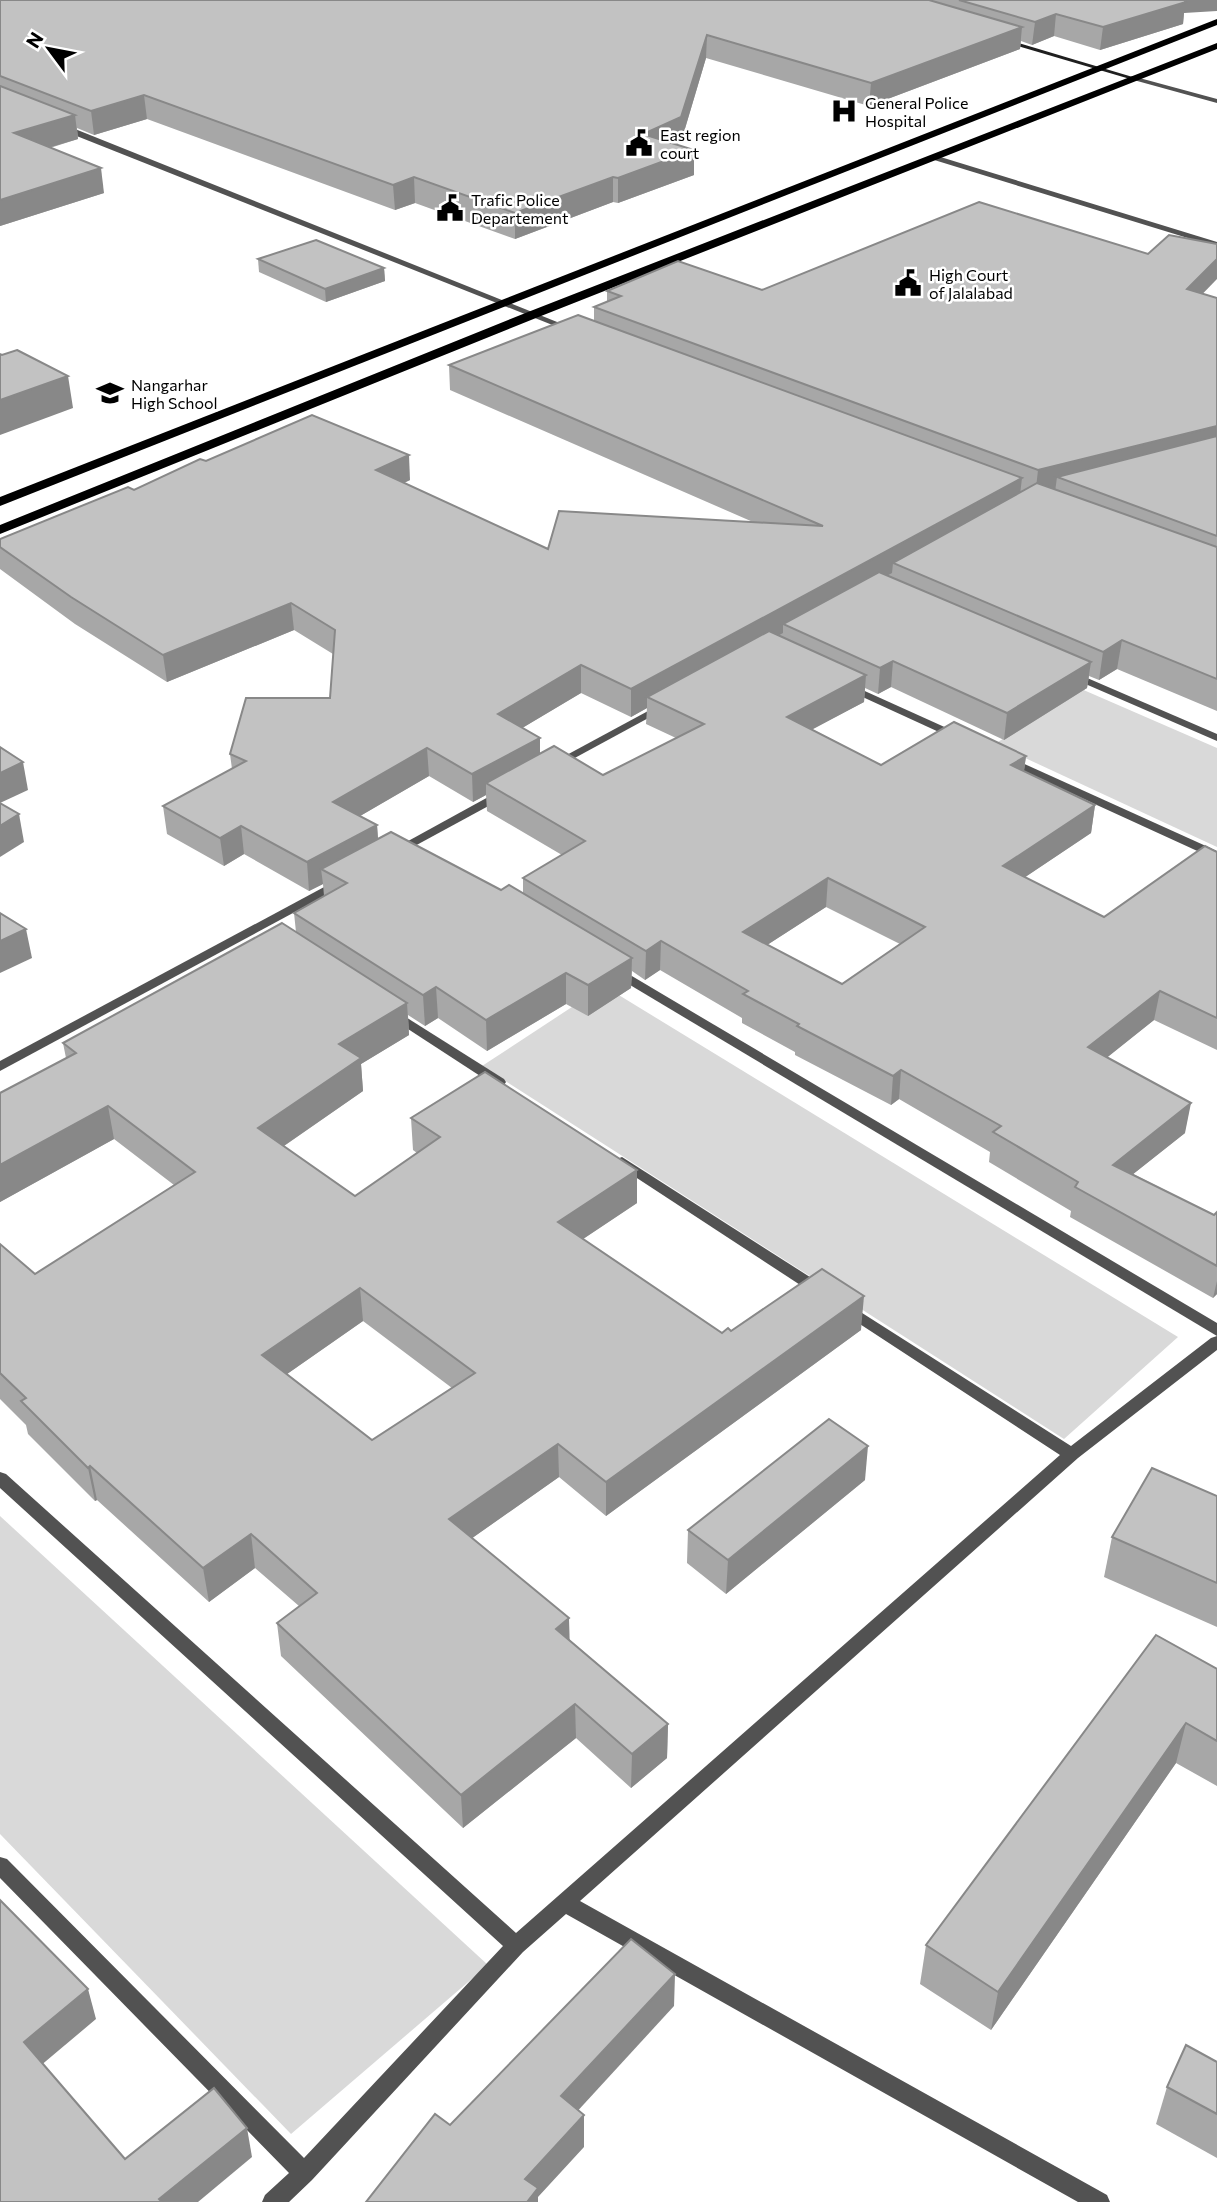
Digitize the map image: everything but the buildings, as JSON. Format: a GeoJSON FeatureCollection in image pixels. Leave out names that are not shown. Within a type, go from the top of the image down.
{"type":"FeatureCollection","features":[{"type":"Feature","properties":{"kind":"highway"},"geometry":{"type":"LineString","coordinates":[[0,502],[1217,22]]}},
{"type":"Feature","properties":{"kind":"highway"},"geometry":{"type":"LineString","coordinates":[[0,530],[532,315],[1217,46]]}},
{"type":"Feature","properties":{"kind":"main road"},"geometry":{"type":"LineString","coordinates":[[991,37],[1132,78]]}},
{"type":"Feature","properties":{"kind":"street"},"geometry":{"type":"LineString","coordinates":[[1132,78],[1217,101]]}},
{"type":"Feature","properties":{"kind":"street"},"geometry":{"type":"LineString","coordinates":[[52,123],[584,334]]}},
{"type":"Feature","properties":{"kind":"street"},"geometry":{"type":"LineString","coordinates":[[934,158],[1217,245]]}},
{"type":"Feature","properties":{"kind":"street"},"geometry":{"type":"LineString","coordinates":[[1054,666],[1217,738]]}},
{"type":"Feature","properties":{"kind":"street"},"geometry":{"type":"LineString","coordinates":[[833,680],[970,743]]}},
{"type":"Feature","properties":{"kind":"street"},"geometry":{"type":"LineString","coordinates":[[550,767],[670,702]]}},
{"type":"Feature","properties":{"kind":"street"},"geometry":{"type":"LineString","coordinates":[[994,754],[1217,856]]}},
{"type":"Feature","properties":{"kind":"street"},"geometry":{"type":"LineString","coordinates":[[384,858],[413,849],[514,787]]}},
{"type":"Feature","properties":{"kind":"street"},"geometry":{"type":"LineString","coordinates":[[0,1068],[350,877]]}},
{"type":"Feature","properties":{"kind":"street"},"geometry":{"type":"LineString","coordinates":[[259,928],[275,936]]}},
{"type":"Feature","properties":{"kind":"street"},"geometry":{"type":"LineString","coordinates":[[598,959],[1217,1330]]}},
{"type":"Feature","properties":{"kind":"street"},"geometry":{"type":"LineString","coordinates":[[380,1005],[509,1089]]}},
{"type":"Feature","properties":{"kind":"street"},"geometry":{"type":"LineString","coordinates":[[615,1157],[1072,1454]]}},
{"type":"Feature","properties":{"kind":"street"},"geometry":{"type":"LineString","coordinates":[[273,2202],[304,2173],[516,1945],[1072,1454],[1217,1342]]}},
{"type":"Feature","properties":{"kind":"street"},"geometry":{"type":"LineString","coordinates":[[0,1478],[516,1945]]}},
{"type":"Feature","properties":{"kind":"street"},"geometry":{"type":"LineString","coordinates":[[0,1865],[304,2173]]}},
{"type":"Feature","properties":{"kind":"street"},"geometry":{"type":"LineString","coordinates":[[565,1903],[1098,2202]]}},
{"type":"Feature","properties":{"kind":"shaded area"},"geometry":{"type":"Polygon","coordinates":[[[1079,688],[1217,748],[1217,847],[995,744],[1079,688]]]}},
{"type":"Feature","properties":{"kind":"shaded area"},"geometry":{"type":"Polygon","coordinates":[[[604,986],[1178,1337],[1064,1439],[482,1066],[604,986]]]}},
{"type":"Feature","properties":{"kind":"shaded area"},"geometry":{"type":"Polygon","coordinates":[[[0,1516],[488,1965],[291,2134],[0,1834],[0,1516]]]}},
{"type":"Feature","properties":{"kind":"place","name":"General Police Hospital"},"geometry":{"type":"Point","coordinates":[844,111]}},
{"type":"Feature","properties":{"kind":"place","name":"East region court"},"geometry":{"type":"Point","coordinates":[639,143]}},
{"type":"Feature","properties":{"kind":"place","name":"Trafic Police Departement"},"geometry":{"type":"Point","coordinates":[450,208]}},
{"type":"Feature","properties":{"kind":"place","name":"High Court of Jalalabad"},"geometry":{"type":"Point","coordinates":[908,283]}},
{"type":"Feature","properties":{"kind":"place","name":"Nangarhar High School"},"geometry":{"type":"Point","coordinates":[110,393]}}]}
